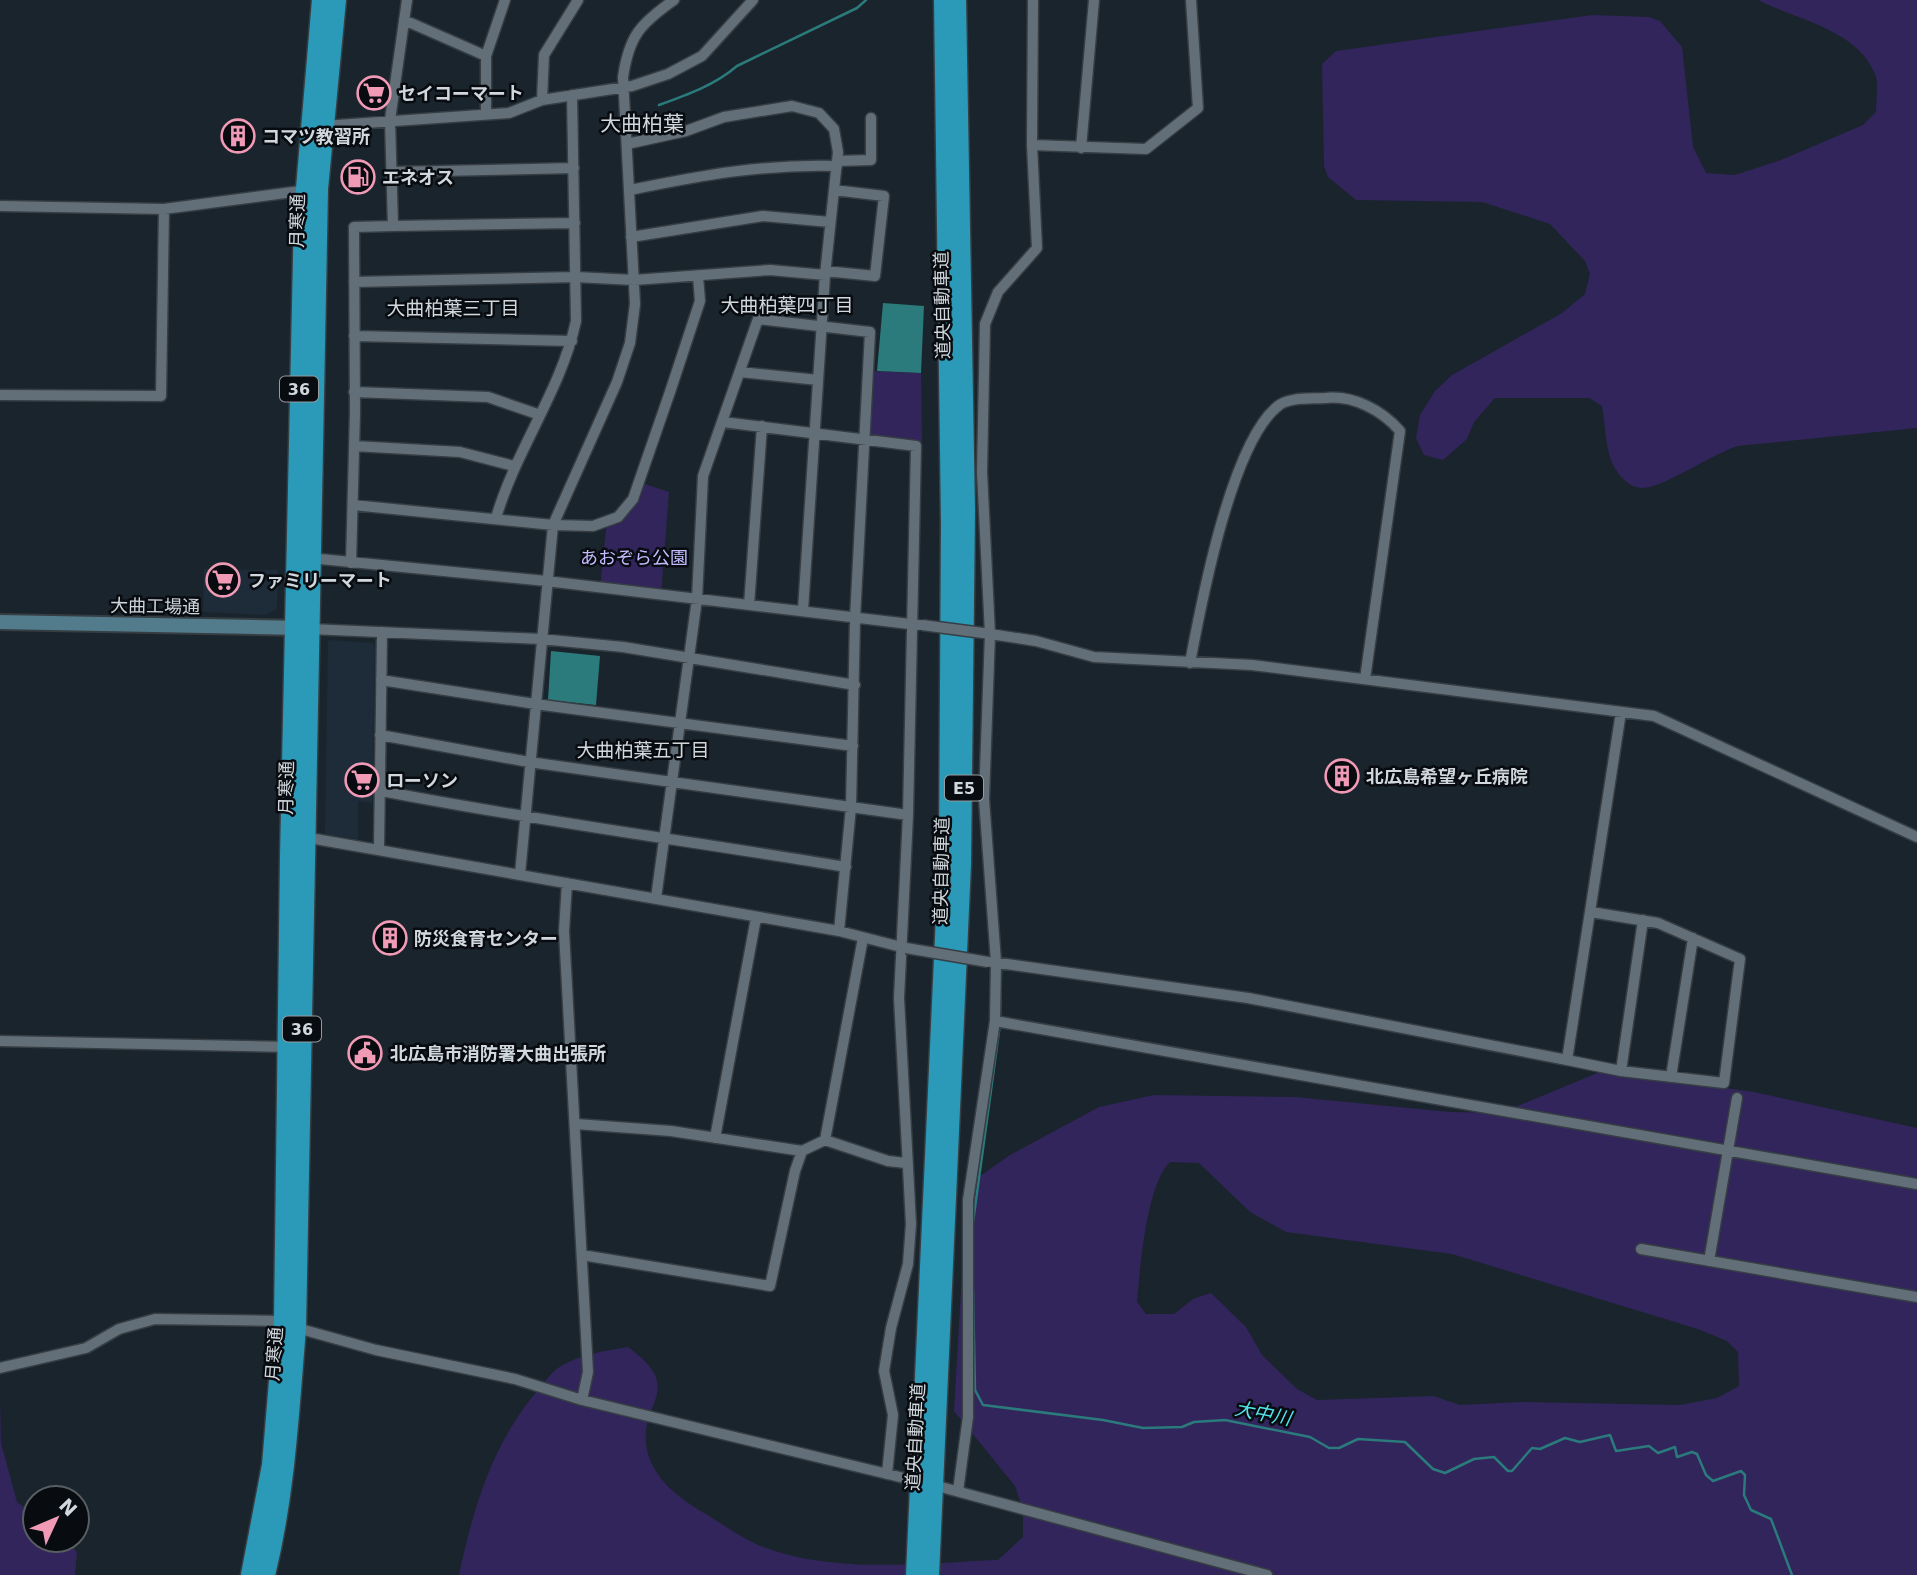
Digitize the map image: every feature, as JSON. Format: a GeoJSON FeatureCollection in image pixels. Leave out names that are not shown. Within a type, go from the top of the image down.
{"type":"FeatureCollection","features":[{"type":"Feature","properties":{"kind":"highway","name":"月寒通"},"geometry":{"type":"LineString","coordinates":[[266,1575],[278,1526],[286,1471],[303,558],[312,190],[321,0]]}},
{"type":"Feature","properties":{"kind":"highway","name":"月寒通"},"geometry":{"type":"LineString","coordinates":[[316,125],[337,0]]}},
{"type":"Feature","properties":{"kind":"highway","name":"道央自動車道"},"geometry":{"type":"LineString","coordinates":[[915,1575],[948,849],[950,524],[943,0]]}},
{"type":"Feature","properties":{"kind":"highway","name":"道央自動車道"},"geometry":{"type":"LineString","coordinates":[[930,1575],[962,875],[966,511],[957,0]]}},
{"type":"Feature","properties":{"kind":"highway","name":"月寒通"},"geometry":{"type":"LineString","coordinates":[[250,1575],[271,1465],[290,1325]]}},
{"type":"Feature","properties":{"kind":"street"},"geometry":{"type":"LineString","coordinates":[[393,226],[390,120],[407,0]]}},
{"type":"Feature","properties":{"kind":"street"},"geometry":{"type":"LineString","coordinates":[[542,100],[544,55],[578,0]]}},
{"type":"Feature","properties":{"kind":"street"},"geometry":{"type":"LineString","coordinates":[[520,874],[553,525],[622,369],[630,343],[635,304],[624,88],[627,48],[645,20],[674,0]]}},
{"type":"Feature","properties":{"kind":"street"},"geometry":{"type":"LineString","coordinates":[[316,125],[509,113],[542,100],[624,88],[668,74],[702,56],[753,0]]}},
{"type":"Feature","properties":{"kind":"street"},"geometry":{"type":"LineString","coordinates":[[958,1491],[968,1418],[968,1200],[995,1021],[984,799],[986,634],[982,472],[985,324],[998,292],[1037,248],[1032,145],[1033,0]]}},
{"type":"Feature","properties":{"kind":"street"},"geometry":{"type":"LineString","coordinates":[[1081,148],[1094,0]]}},
{"type":"Feature","properties":{"kind":"street"},"geometry":{"type":"LineString","coordinates":[[1032,145],[1146,149],[1198,108],[1191,0]]}},
{"type":"Feature","properties":{"kind":"street"},"geometry":{"type":"LineString","coordinates":[[486,114],[486,56],[500,2]]}},
{"type":"Feature","properties":{"kind":"street"},"geometry":{"type":"LineString","coordinates":[[404,20],[486,56]]}},
{"type":"Feature","properties":{"kind":"street"},"geometry":{"type":"LineString","coordinates":[[496,518],[514,466],[540,415],[572,341],[576,321],[572,95]]}},
{"type":"Feature","properties":{"kind":"street"},"geometry":{"type":"LineString","coordinates":[[627,144],[686,131],[724,117],[792,106],[819,113],[834,130],[837,164],[825,273],[803,610]]}},
{"type":"Feature","properties":{"kind":"street"},"geometry":{"type":"LineString","coordinates":[[630,190],[744,168],[871,160],[871,118]]}},
{"type":"Feature","properties":{"kind":"street"},"geometry":{"type":"LineString","coordinates":[[391,172],[574,169]]}},
{"type":"Feature","properties":{"kind":"street"},"geometry":{"type":"LineString","coordinates":[[0,206],[164,209],[312,190]]}},
{"type":"Feature","properties":{"kind":"street"},"geometry":{"type":"LineString","coordinates":[[354,282],[576,277],[634,280],[770,270],[876,276],[884,196],[834,190]]}},
{"type":"Feature","properties":{"kind":"street"},"geometry":{"type":"LineString","coordinates":[[0,395],[161,396],[164,209]]}},
{"type":"Feature","properties":{"kind":"street"},"geometry":{"type":"LineString","coordinates":[[631,237],[763,216],[830,222]]}},
{"type":"Feature","properties":{"kind":"street"},"geometry":{"type":"LineString","coordinates":[[351,563],[354,227],[575,223]]}},
{"type":"Feature","properties":{"kind":"street"},"geometry":{"type":"LineString","coordinates":[[353,505],[553,525],[593,526],[618,517],[634,499],[700,301],[698,276]]}},
{"type":"Feature","properties":{"kind":"street"},"geometry":{"type":"LineString","coordinates":[[656,898],[697,599],[703,476],[758,319],[870,332],[855,619],[851,807],[839,931]]}},
{"type":"Feature","properties":{"kind":"street"},"geometry":{"type":"LineString","coordinates":[[354,336],[572,341]]}},
{"type":"Feature","properties":{"kind":"street"},"geometry":{"type":"LineString","coordinates":[[740,372],[818,380]]}},
{"type":"Feature","properties":{"kind":"street"},"geometry":{"type":"LineString","coordinates":[[354,392],[488,397],[540,415]]}},
{"type":"Feature","properties":{"kind":"street"},"geometry":{"type":"LineString","coordinates":[[1190,663],[1208,565],[1251,443],[1267,417],[1279,404],[1293,400],[1333,397],[1377,409],[1400,431],[1365,679]]}},
{"type":"Feature","properties":{"kind":"street"},"geometry":{"type":"LineString","coordinates":[[723,422],[916,446],[917,625],[899,998],[911,1224],[908,1264],[891,1328],[884,1371],[894,1415],[887,1474]]}},
{"type":"Feature","properties":{"kind":"street"},"geometry":{"type":"LineString","coordinates":[[749,605],[762,426]]}},
{"type":"Feature","properties":{"kind":"street"},"geometry":{"type":"LineString","coordinates":[[354,446],[460,452],[514,466]]}},
{"type":"Feature","properties":{"kind":"street"},"geometry":{"type":"LineString","coordinates":[[303,558],[546,581],[803,610],[1036,641],[1094,657],[1252,665],[1654,716],[1917,837]]}},
{"type":"Feature","properties":{"kind":"street","name":"大曲工場通"},"geometry":{"type":"LineString","coordinates":[[0,622],[303,628]]}},
{"type":"Feature","properties":{"kind":"street"},"geometry":{"type":"LineString","coordinates":[[303,628],[541,639],[623,647],[855,685]]}},
{"type":"Feature","properties":{"kind":"street"},"geometry":{"type":"LineString","coordinates":[[379,848],[382,791],[382,632]]}},
{"type":"Feature","properties":{"kind":"street"},"geometry":{"type":"LineString","coordinates":[[381,680],[535,704],[853,746]]}},
{"type":"Feature","properties":{"kind":"street"},"geometry":{"type":"LineString","coordinates":[[1567,1060],[1621,712]]}},
{"type":"Feature","properties":{"kind":"street"},"geometry":{"type":"LineString","coordinates":[[380,734],[529,762],[673,780],[908,815]]}},
{"type":"Feature","properties":{"kind":"street"},"geometry":{"type":"LineString","coordinates":[[382,791],[526,819],[665,837],[846,867]]}},
{"type":"Feature","properties":{"kind":"street"},"geometry":{"type":"LineString","coordinates":[[298,836],[379,848],[839,931],[903,947],[1248,998],[1621,1071],[1724,1083],[1740,959],[1658,922],[1591,912]]}},
{"type":"Feature","properties":{"kind":"street"},"geometry":{"type":"LineString","coordinates":[[567,883],[564,931],[588,1372],[582,1400]]}},
{"type":"Feature","properties":{"kind":"street"},"geometry":{"type":"LineString","coordinates":[[715,1138],[756,918]]}},
{"type":"Feature","properties":{"kind":"street"},"geometry":{"type":"LineString","coordinates":[[1621,1071],[1643,919]]}},
{"type":"Feature","properties":{"kind":"street"},"geometry":{"type":"LineString","coordinates":[[825,1140],[863,938]]}},
{"type":"Feature","properties":{"kind":"street"},"geometry":{"type":"LineString","coordinates":[[1671,1077],[1693,938]]}},
{"type":"Feature","properties":{"kind":"street"},"geometry":{"type":"LineString","coordinates":[[995,1021],[1917,1184]]}},
{"type":"Feature","properties":{"kind":"street"},"geometry":{"type":"LineString","coordinates":[[0,1041],[294,1047]]}},
{"type":"Feature","properties":{"kind":"street"},"geometry":{"type":"LineString","coordinates":[[1709,1261],[1737,1098]]}},
{"type":"Feature","properties":{"kind":"street"},"geometry":{"type":"LineString","coordinates":[[576,1124],[671,1131],[802,1151],[825,1140],[888,1161],[906,1163]]}},
{"type":"Feature","properties":{"kind":"street"},"geometry":{"type":"LineString","coordinates":[[582,1255],[771,1286],[795,1171],[802,1151]]}},
{"type":"Feature","properties":{"kind":"street"},"geometry":{"type":"LineString","coordinates":[[1641,1249],[1917,1297]]}},
{"type":"Feature","properties":{"kind":"street"},"geometry":{"type":"LineString","coordinates":[[0,1368],[86,1348],[119,1329],[155,1319],[290,1325],[376,1350],[515,1379],[582,1400],[904,1478]]}},
{"type":"Feature","properties":{"kind":"street"},"geometry":{"type":"LineString","coordinates":[[941,1487],[1267,1575]]}},
{"type":"Feature","properties":{"kind":"shaded area"},"geometry":{"type":"Polygon","coordinates":[[[883,303],[924,306],[921,373],[877,371],[883,303]]]}},
{"type":"Feature","properties":{"kind":"shaded area"},"geometry":{"type":"Polygon","coordinates":[[[204,569],[278,570],[277,609],[266,615],[203,612],[204,569]]]}},
{"type":"Feature","properties":{"kind":"shaded area"},"geometry":{"type":"Polygon","coordinates":[[[328,640],[372,643],[375,646],[372,803],[358,801],[358,839],[325,834],[328,640]]]}},
{"type":"Feature","properties":{"kind":"shaded area"},"geometry":{"type":"Polygon","coordinates":[[[551,651],[600,656],[596,705],[548,700],[551,651]]]}},
{"type":"Feature","properties":{"kind":"green space"},"geometry":{"type":"Polygon","coordinates":[[[1758,0],[1917,0],[1917,428],[1738,446],[1662,483],[1642,488],[1627,483],[1616,470],[1607,447],[1602,406],[1589,398],[1495,398],[1474,422],[1467,439],[1443,460],[1424,455],[1416,438],[1420,415],[1435,391],[1452,375],[1562,313],[1585,294],[1590,274],[1585,261],[1550,224],[1482,202],[1356,200],[1328,177],[1324,166],[1322,64],[1336,51],[1592,15],[1649,17],[1660,21],[1682,47],[1693,147],[1706,173],[1735,175],[1781,160],[1863,125],[1876,112],[1875,74],[1854,46],[1824,28],[1758,0]]]}},
{"type":"Feature","properties":{"kind":"green space"},"geometry":{"type":"Polygon","coordinates":[[[868,371],[921,373],[922,444],[864,438],[868,371]]]}},
{"type":"Feature","properties":{"kind":"green space","name":"あおぞら公園"},"geometry":{"type":"Polygon","coordinates":[[[639,482],[669,492],[661,595],[600,588],[607,521],[618,517],[639,482]]]}},
{"type":"Feature","properties":{"kind":"green space"},"geometry":{"type":"Polygon","coordinates":[[[1602,1071],[1754,1092],[1917,1128],[1917,1575],[459,1575],[471,1525],[487,1477],[497,1453],[523,1409],[561,1366],[585,1356],[628,1347],[646,1362],[655,1375],[658,1386],[646,1433],[647,1450],[656,1471],[678,1495],[743,1537],[784,1554],[844,1563],[876,1565],[998,1560],[1023,1537],[1023,1510],[1015,1486],[954,1411],[965,1221],[973,1181],[1010,1155],[1099,1107],[1154,1095],[1295,1097],[1450,1112],[1501,1113],[1602,1071]],[[1170,1162],[1162,1173],[1155,1189],[1146,1228],[1137,1302],[1146,1314],[1174,1314],[1193,1299],[1211,1293],[1246,1327],[1262,1355],[1297,1389],[1317,1400],[1433,1396],[1460,1405],[1521,1402],[1680,1405],[1717,1398],[1739,1386],[1738,1352],[1727,1341],[1698,1329],[1452,1254],[1286,1232],[1250,1212],[1199,1163],[1170,1162]]]}},
{"type":"Feature","properties":{"kind":"green space"},"geometry":{"type":"Polygon","coordinates":[[[0,1399],[1,1443],[17,1502],[21,1505],[21,1554],[77,1554],[75,1575],[0,1575],[0,1399]]]}},
{"type":"Feature","properties":{"kind":"waterway"},"geometry":{"type":"LineString","coordinates":[[659,105],[710,84],[737,66],[857,8],[866,0]]}},
{"type":"Feature","properties":{"kind":"waterway","name":"大中川"},"geometry":{"type":"LineString","coordinates":[[1000,1018],[1001,969]]}},
{"type":"Feature","properties":{"kind":"waterway","name":"大中川"},"geometry":{"type":"LineString","coordinates":[[973,1222],[1000,1024]]}},
{"type":"Feature","properties":{"kind":"waterway","name":"大中川"},"geometry":{"type":"LineString","coordinates":[[973,1291],[975,1390],[983,1405],[1103,1420],[1143,1428],[1182,1427],[1194,1422],[1225,1420],[1310,1437],[1329,1448],[1339,1448],[1358,1439],[1405,1442],[1433,1469],[1445,1473],[1474,1459],[1494,1457],[1508,1471],[1512,1471],[1532,1448],[1540,1449],[1565,1438],[1580,1442],[1610,1435],[1616,1451],[1649,1446],[1658,1453],[1675,1447],[1677,1457],[1692,1452],[1697,1454],[1706,1475],[1713,1481],[1741,1471],[1745,1475],[1744,1495],[1751,1510],[1771,1519],[1792,1575]]}},
{"type":"Feature","properties":{"kind":"place","name":"セイコーマート"},"geometry":{"type":"Point","coordinates":[374,93]}},
{"type":"Feature","properties":{"kind":"place","name":"コマツ教習所"},"geometry":{"type":"Point","coordinates":[238,136]}},
{"type":"Feature","properties":{"kind":"place","name":"エネオス"},"geometry":{"type":"Point","coordinates":[358,177]}},
{"type":"Feature","properties":{"kind":"place","name":"ファミリーマート"},"geometry":{"type":"Point","coordinates":[223,580]}},
{"type":"Feature","properties":{"kind":"place","name":"北広島希望ヶ丘病院"},"geometry":{"type":"Point","coordinates":[1342,776]}},
{"type":"Feature","properties":{"kind":"place","name":"ローソン"},"geometry":{"type":"Point","coordinates":[362,780]}},
{"type":"Feature","properties":{"kind":"place","name":"防災食育センター"},"geometry":{"type":"Point","coordinates":[390,938]}},
{"type":"Feature","properties":{"kind":"place","name":"北広島市消防署大曲出張所"},"geometry":{"type":"Point","coordinates":[365,1053]}},
{"type":"Feature","properties":{"kind":"district","name":"大曲柏葉"},"geometry":{"type":"Point","coordinates":[642,124]}},
{"type":"Feature","properties":{"kind":"district","name":"大曲柏葉四丁目"},"geometry":{"type":"Point","coordinates":[787,305]}},
{"type":"Feature","properties":{"kind":"district","name":"大曲柏葉三丁目"},"geometry":{"type":"Point","coordinates":[453,308]}},
{"type":"Feature","properties":{"kind":"district","name":"大曲柏葉五丁目"},"geometry":{"type":"Point","coordinates":[643,750]}}]}
